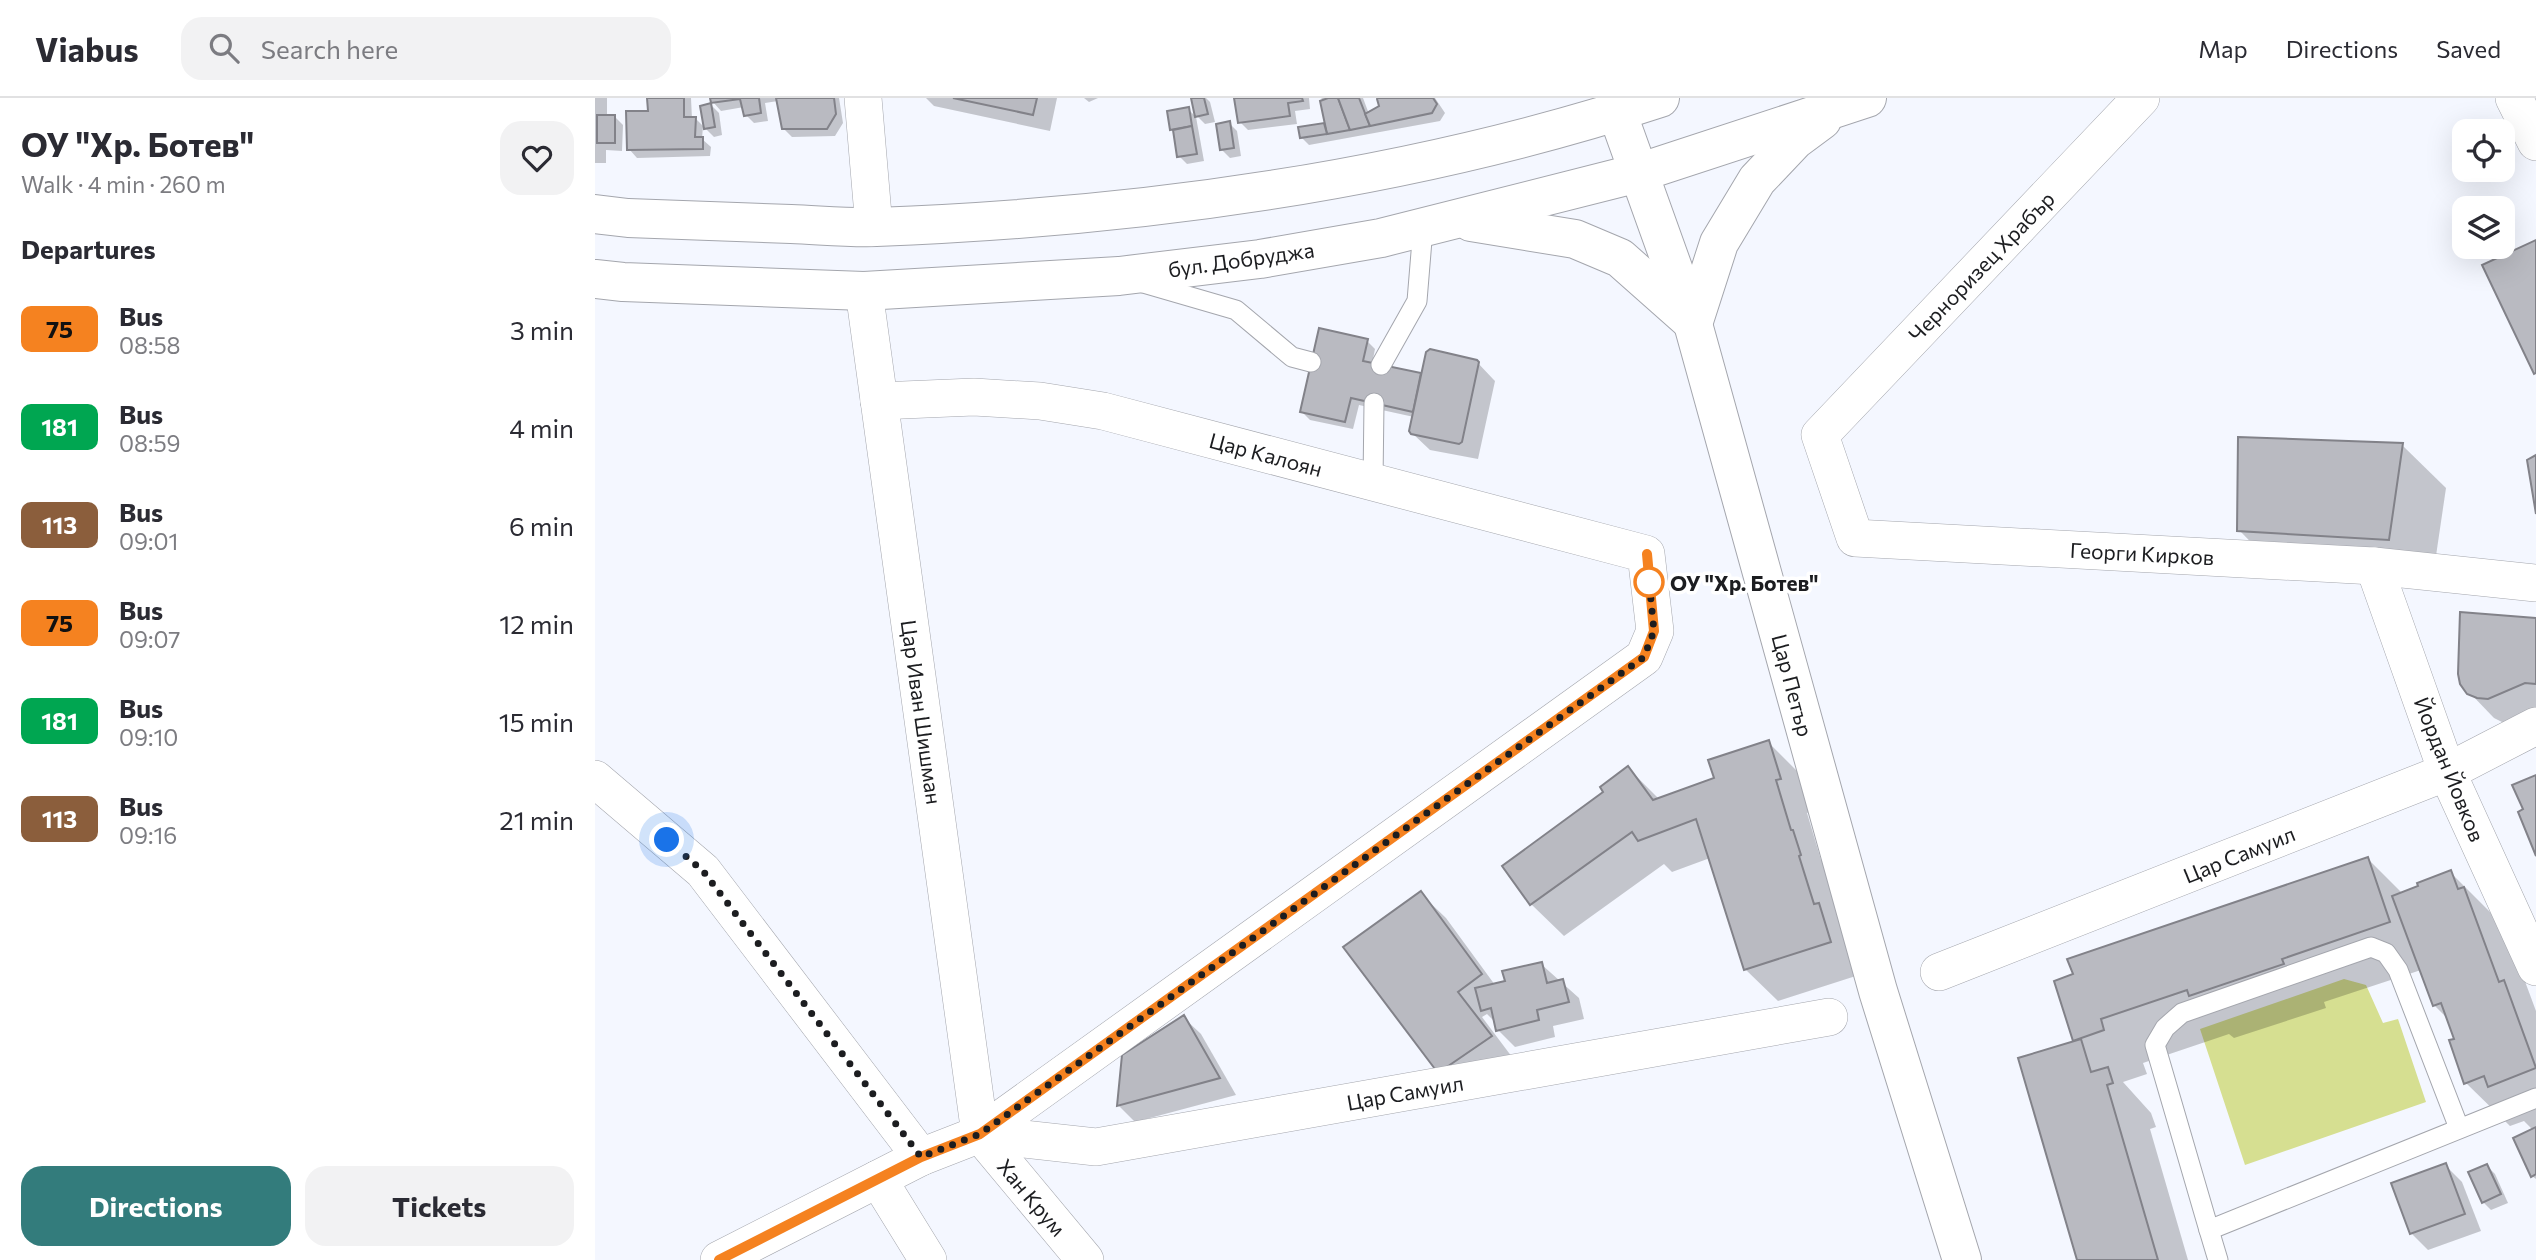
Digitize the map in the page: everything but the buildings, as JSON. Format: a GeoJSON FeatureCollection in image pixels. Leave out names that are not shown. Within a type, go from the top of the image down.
{"type":"FeatureCollection","features":[{"type":"Feature","properties":{"kind":"main road"},"geometry":{"type":"LineString","coordinates":[[595,214],[628,218],[874,227],[1111,212],[1248,195],[1365,174],[1617,112],[1660,98]]}},
{"type":"Feature","properties":{"kind":"main road"},"geometry":{"type":"LineString","coordinates":[[1441,224],[1575,240],[1619,258],[1693,324],[1719,243],[1757,180],[1795,140],[1853,103]]}},
{"type":"Feature","properties":{"kind":"main road","name":"бул. Добруджа"},"geometry":{"type":"LineString","coordinates":[[595,279],[864,290],[1119,276],[1260,259],[1381,238],[1639,173],[1853,103]]}},
{"type":"Feature","properties":{"kind":"main road","name":"Цар Петър"},"geometry":{"type":"LineString","coordinates":[[1617,112],[1693,324],[1878,991],[1962,1260]]}},
{"type":"Feature","properties":{"kind":"street"},"geometry":{"type":"LineString","coordinates":[[863,98],[874,227]]}},
{"type":"Feature","properties":{"kind":"street","name":"Черноризец Храбър"},"geometry":{"type":"LineString","coordinates":[[1820,435],[2141,98]]}},
{"type":"Feature","properties":{"kind":"street"},"geometry":{"type":"LineString","coordinates":[[2514,98],[2536,142]]}},
{"type":"Feature","properties":{"kind":"street","name":"Цар Иван Шишман"},"geometry":{"type":"LineString","coordinates":[[864,290],[980,1134]]}},
{"type":"Feature","properties":{"kind":"street","name":"Цар Калоян"},"geometry":{"type":"LineString","coordinates":[[879,401],[974,397],[1040,401],[1103,411],[1647,554],[1654,631],[1644,657],[980,1134]]}},
{"type":"Feature","properties":{"kind":"street","name":"Георги Кирков"},"geometry":{"type":"LineString","coordinates":[[1820,435],[1855,538],[2374,566],[2536,583]]}},
{"type":"Feature","properties":{"kind":"street","name":"Йордан Йовков"},"geometry":{"type":"LineString","coordinates":[[2374,566],[2447,772],[2536,967]]}},
{"type":"Feature","properties":{"kind":"street","name":"Цар Самуил"},"geometry":{"type":"LineString","coordinates":[[1939,972],[2447,772],[2536,726]]}},
{"type":"Feature","properties":{"kind":"street"},"geometry":{"type":"LineString","coordinates":[[595,779],[703,871],[921,1157]]}},
{"type":"Feature","properties":{"kind":"street","name":"Цар Самуил"},"geometry":{"type":"LineString","coordinates":[[980,1134],[1096,1147],[1829,1017]]}},
{"type":"Feature","properties":{"kind":"street"},"geometry":{"type":"LineString","coordinates":[[719,1260],[921,1157],[980,1134]]}},
{"type":"Feature","properties":{"kind":"street","name":"Хан Крум"},"geometry":{"type":"LineString","coordinates":[[980,1134],[1085,1260]]}},
{"type":"Feature","properties":{"kind":"street"},"geometry":{"type":"LineString","coordinates":[[877,1179],[928,1260]]}},
{"type":"Feature","properties":{"kind":"lane"},"geometry":{"type":"LineString","coordinates":[[1381,365],[1417,301],[1441,224]]}},
{"type":"Feature","properties":{"kind":"lane"},"geometry":{"type":"LineString","coordinates":[[1119,276],[1236,310],[1292,357],[1311,362]]}},
{"type":"Feature","properties":{"kind":"lane"},"geometry":{"type":"LineString","coordinates":[[1373,482],[1374,403]]}},
{"type":"Feature","properties":{"kind":"lane"},"geometry":{"type":"LineString","coordinates":[[2218,1260],[2155,1045],[2165,1027],[2182,1013],[2371,947],[2386,953],[2398,970],[2459,1128]]}},
{"type":"Feature","properties":{"kind":"lane"},"geometry":{"type":"LineString","coordinates":[[2209,1230],[2536,1097]]}},
{"type":"Feature","properties":{"kind":"green space"},"geometry":{"type":"Polygon","coordinates":[[[2344,979],[2366,985],[2383,1023],[2398,1019],[2426,1102],[2245,1165],[2200,1029],[2344,979]]]}},
{"type":"Feature","properties":{"kind":"bus line","name":"75"},"geometry":{"type":"LineString","coordinates":[[719,1260],[921,1157],[980,1134],[1644,657],[1654,631],[1647,554]]}},
{"type":"Feature","properties":{"kind":"place","name":"ОУ \"Хр. Ботев\""},"geometry":{"type":"Point","coordinates":[1649,582]}},
{"type":"Feature","properties":{"kind":"route"},"geometry":{"type":"LineString","coordinates":[[667,840],[703,871],[921,1157],[980,1134],[1644,657],[1654,631],[1649,582]]}}]}
